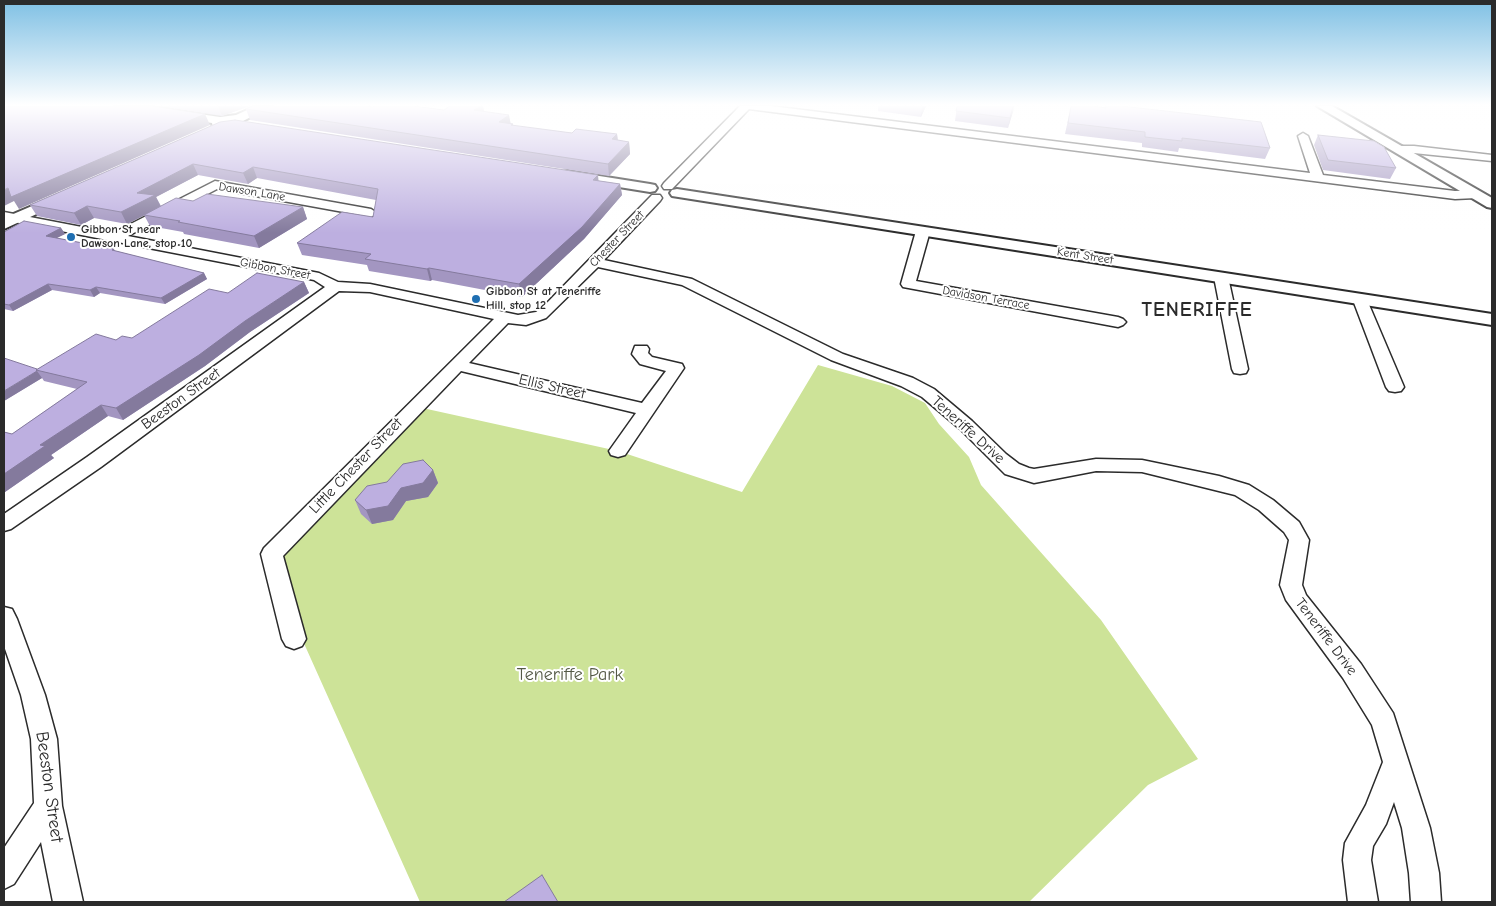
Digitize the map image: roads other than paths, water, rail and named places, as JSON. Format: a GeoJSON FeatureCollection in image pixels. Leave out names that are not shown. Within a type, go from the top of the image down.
{"type":"FeatureCollection","features":[{"type":"Feature","properties":{"kind":"street"},"geometry":{"type":"LineString","coordinates":[[672,189],[708,148]]}},
{"type":"Feature","properties":{"kind":"street"},"geometry":{"type":"LineString","coordinates":[[1082,148],[1455,195],[1476,194]]}},
{"type":"Feature","properties":{"kind":"street"},"geometry":{"type":"LineString","coordinates":[[1307,148],[1318,178]]}},
{"type":"Feature","properties":{"kind":"street"},"geometry":{"type":"LineString","coordinates":[[1398,149],[1414,149],[1492,158]]}},
{"type":"Feature","properties":{"kind":"street"},"geometry":{"type":"LineString","coordinates":[[1398,149],[1492,204]]}},
{"type":"Feature","properties":{"kind":"street","name":"Kent Street"},"geometry":{"type":"LineString","coordinates":[[553,173],[653,193],[669,198],[672,189],[923,231],[1492,320]]}},
{"type":"Feature","properties":{"kind":"street","name":"Dawson Lane"},"geometry":{"type":"LineString","coordinates":[[114,238],[215,185],[371,213]]}},
{"type":"Feature","properties":{"kind":"street"},"geometry":{"type":"LineString","coordinates":[[8,220],[76,191]]}},
{"type":"Feature","properties":{"kind":"street","name":"Chester Street"},"geometry":{"type":"LineString","coordinates":[[533,319],[548,310],[595,262],[653,193]]}},
{"type":"Feature","properties":{"kind":"street","name":"Gibbon Street"},"geometry":{"type":"LineString","coordinates":[[8,220],[319,277],[336,286],[370,288],[518,320],[533,319]]}},
{"type":"Feature","properties":{"kind":"street","name":"Davidson Terrace"},"geometry":{"type":"LineString","coordinates":[[923,231],[908,284],[1118,322]]}},
{"type":"Feature","properties":{"kind":"street","name":"Teneriffe Drive"},"geometry":{"type":"LineString","coordinates":[[595,262],[687,282],[837,357],[908,382],[928,393],[966,425],[1012,469],[1023,473],[1034,476],[1096,465],[1142,466],[1242,490],[1266,505],[1292,527],[1299,540],[1291,585],[1297,600],[1352,671],[1384,721],[1416,828],[1424,873],[1426,902]]}},
{"type":"Feature","properties":{"kind":"street"},"geometry":{"type":"LineString","coordinates":[[1220,277],[1240,369]]}},
{"type":"Feature","properties":{"kind":"street","name":"Beeston Street"},"geometry":{"type":"LineString","coordinates":[[4,524],[94,462],[336,286]]}},
{"type":"Feature","properties":{"kind":"street"},"geometry":{"type":"LineString","coordinates":[[1360,300],[1395,387]]}},
{"type":"Feature","properties":{"kind":"street","name":"Little Chester Street"},"geometry":{"type":"LineString","coordinates":[[294,639],[272,554],[505,317]]}},
{"type":"Feature","properties":{"kind":"street"},"geometry":{"type":"LineString","coordinates":[[618,451],[676,368],[646,361],[640,354],[641,349]]}},
{"type":"Feature","properties":{"kind":"street","name":"Ellis Street"},"geometry":{"type":"LineString","coordinates":[[456,365],[647,410]]}},
{"type":"Feature","properties":{"kind":"street","name":"Beeston Street"},"geometry":{"type":"LineString","coordinates":[[4,539],[24,510]]}},
{"type":"Feature","properties":{"kind":"street","name":"Beeston Street"},"geometry":{"type":"LineString","coordinates":[[4,616],[33,695],[44,739],[48,806],[68,902]]}},
{"type":"Feature","properties":{"kind":"street"},"geometry":{"type":"LineString","coordinates":[[1363,902],[1357,860],[1359,843],[1376,814],[1396,762]]}},
{"type":"Feature","properties":{"kind":"street"},"geometry":{"type":"LineString","coordinates":[[4,874],[48,806]]}},
{"type":"Feature","properties":{"kind":"place","name":"Gibbon St near Dawson Lane, stop 10"},"geometry":{"type":"Point","coordinates":[71,237]}},
{"type":"Feature","properties":{"kind":"place","name":"Gibbon St at Teneriffe Hill, stop 12"},"geometry":{"type":"Point","coordinates":[476,299]}},
{"type":"Feature","properties":{"kind":"district","name":"TENERIFFE"},"geometry":{"type":"Point","coordinates":[1197,310]}},
{"type":"Feature","properties":{"kind":"park label","name":"Teneriffe Park"},"geometry":{"type":"Point","coordinates":[570,675]}}]}
